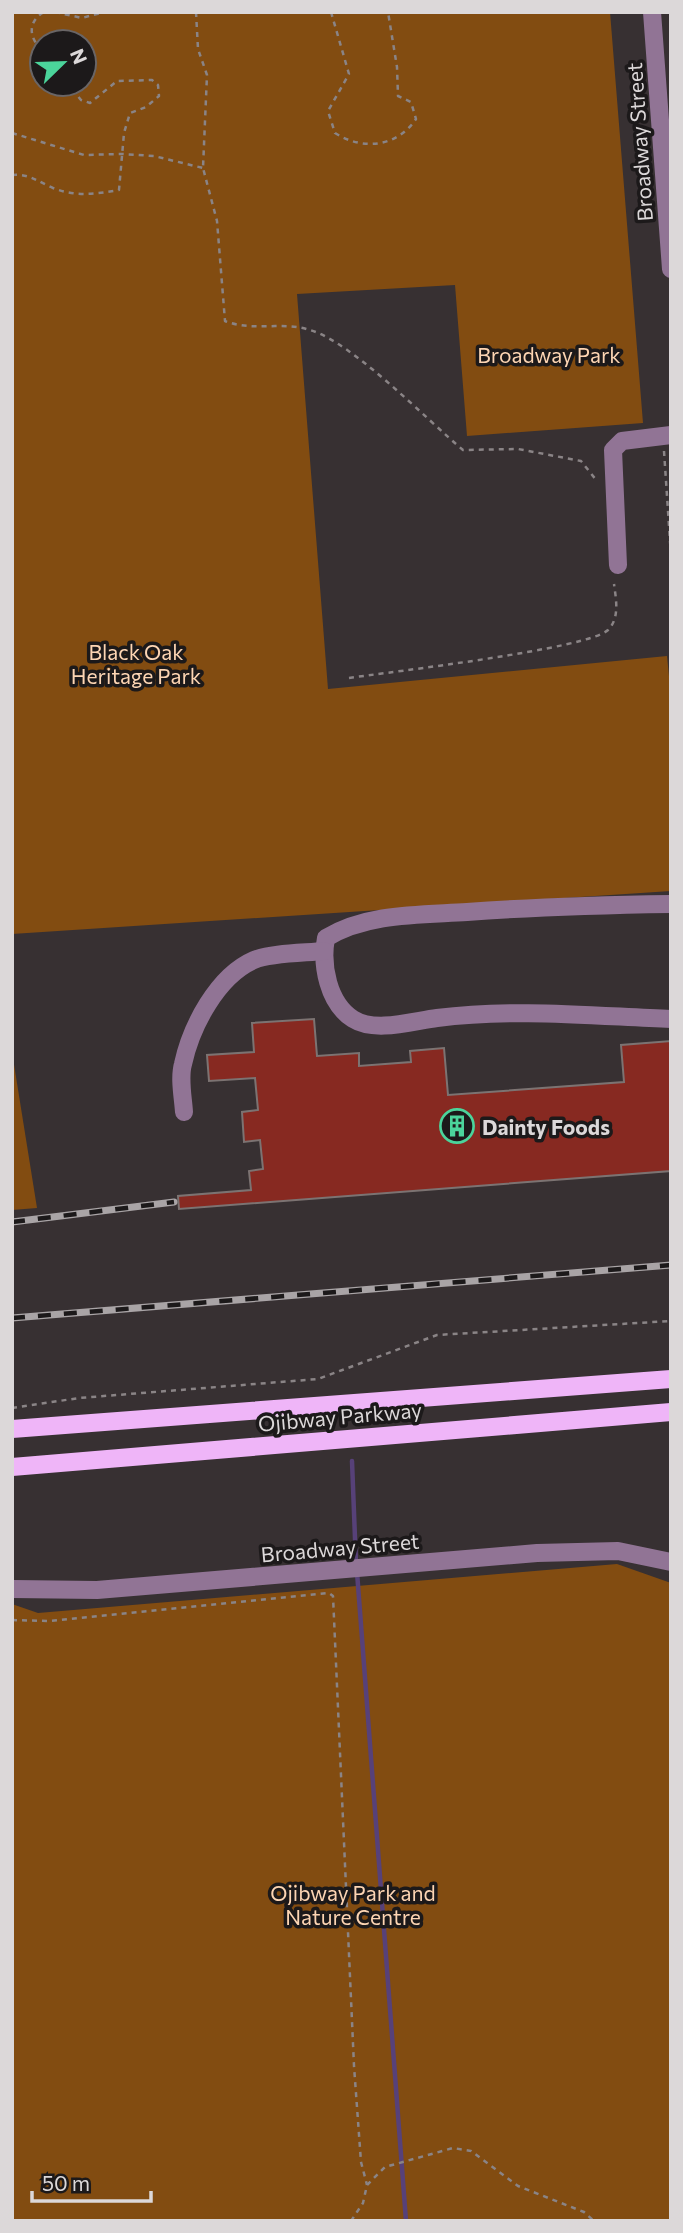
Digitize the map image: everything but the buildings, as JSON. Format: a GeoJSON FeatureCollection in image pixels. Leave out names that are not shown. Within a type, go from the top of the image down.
{"type":"FeatureCollection","features":[{"type":"Feature","properties":{"kind":"main road","name":"Ojibway Parkway"},"geometry":{"type":"LineString","coordinates":[[12,1429],[671,1379]]}},
{"type":"Feature","properties":{"kind":"main road","name":"Ojibway Parkway"},"geometry":{"type":"LineString","coordinates":[[12,1467],[671,1412]]}},
{"type":"Feature","properties":{"kind":"street","name":"Broadway Street"},"geometry":{"type":"LineString","coordinates":[[652,12],[671,269]]}},
{"type":"Feature","properties":{"kind":"street"},"geometry":{"type":"LineString","coordinates":[[618,565],[611,458],[616,445],[622,441],[667,435]]}},
{"type":"Feature","properties":{"kind":"street"},"geometry":{"type":"LineString","coordinates":[[671,904],[566,905],[390,917],[343,928],[326,938],[324,951],[330,991],[353,1019],[376,1026],[462,1015],[558,1012],[671,1019]]}},
{"type":"Feature","properties":{"kind":"street"},"geometry":{"type":"LineString","coordinates":[[184,1112],[182,1066],[207,1006],[231,977],[255,960],[324,951]]}},
{"type":"Feature","properties":{"kind":"street","name":"Broadway Street"},"geometry":{"type":"LineString","coordinates":[[12,1589],[97,1590],[537,1553],[618,1551],[671,1562]]}},
{"type":"Feature","properties":{"kind":"path"},"geometry":{"type":"LineString","coordinates":[[31,28],[34,19],[44,12]]}},
{"type":"Feature","properties":{"kind":"path"},"geometry":{"type":"LineString","coordinates":[[55,12],[82,18],[104,12]]}},
{"type":"Feature","properties":{"kind":"path"},"geometry":{"type":"LineString","coordinates":[[196,12],[198,49],[207,75],[203,168],[217,221],[225,321],[246,326],[289,326],[312,330],[352,353],[463,450],[518,449],[581,461],[600,484],[613,487]]}},
{"type":"Feature","properties":{"kind":"path"},"geometry":{"type":"LineString","coordinates":[[331,12],[349,75],[328,111],[335,133],[346,140],[367,146],[397,139],[416,119],[411,102],[398,96],[397,67],[388,12]]}},
{"type":"Feature","properties":{"kind":"path"},"geometry":{"type":"LineString","coordinates":[[12,175],[23,173],[56,190],[89,196],[119,190],[122,153],[130,113],[146,107],[159,96],[158,85],[152,80],[117,81],[98,96]]}},
{"type":"Feature","properties":{"kind":"path"},"geometry":{"type":"LineString","coordinates":[[79,98],[90,103],[96,98]]}},
{"type":"Feature","properties":{"kind":"path"},"geometry":{"type":"LineString","coordinates":[[12,133],[83,155],[122,153],[154,156],[203,168]]}},
{"type":"Feature","properties":{"kind":"path"},"geometry":{"type":"LineString","coordinates":[[667,435],[671,556]]}},
{"type":"Feature","properties":{"kind":"path"},"geometry":{"type":"LineString","coordinates":[[349,678],[551,648],[592,638],[608,630],[617,612],[614,584]]}},
{"type":"Feature","properties":{"kind":"path"},"geometry":{"type":"LineString","coordinates":[[12,1408],[79,1398],[318,1379],[437,1335],[671,1321]]}},
{"type":"Feature","properties":{"kind":"path"},"geometry":{"type":"LineString","coordinates":[[12,1620],[49,1621],[329,1593],[333,1596],[354,2066],[361,2162],[367,2185],[363,2203],[351,2221]]}},
{"type":"Feature","properties":{"kind":"path"},"geometry":{"type":"LineString","coordinates":[[367,2185],[389,2166],[453,2148],[471,2151],[518,2186],[584,2211],[594,2221]]}},
{"type":"Feature","properties":{"kind":"green space"},"geometry":{"type":"Polygon","coordinates":[[[12,12],[610,12],[643,423],[467,436],[455,285],[297,294],[328,689],[667,656],[671,696],[671,891],[12,934],[12,12]]]}},
{"type":"Feature","properties":{"kind":"green space"},"geometry":{"type":"Polygon","coordinates":[[[12,1052],[37,1208],[12,1210],[12,1052]]]}},
{"type":"Feature","properties":{"kind":"green space","name":"Ojibway Park and Nature Centre"},"geometry":{"type":"Polygon","coordinates":[[[617,1564],[671,1583],[671,2221],[12,2221],[12,1604],[38,1613],[617,1564]]]}},
{"type":"Feature","properties":{"kind":"waterway"},"geometry":{"type":"LineString","coordinates":[[352,1461],[356,1564]]}},
{"type":"Feature","properties":{"kind":"waterway"},"geometry":{"type":"LineString","coordinates":[[357,1572],[406,2221]]}},
{"type":"Feature","properties":{"kind":"railway"},"geometry":{"type":"LineString","coordinates":[[12,1222],[174,1202]]}},
{"type":"Feature","properties":{"kind":"railway"},"geometry":{"type":"LineString","coordinates":[[12,1318],[671,1265]]}},
{"type":"Feature","properties":{"kind":"place","name":"Dainty Foods"},"geometry":{"type":"Point","coordinates":[457,1126]}},
{"type":"Feature","properties":{"kind":"park label","name":"Broadway Park"},"geometry":{"type":"Point","coordinates":[549,354]}},
{"type":"Feature","properties":{"kind":"park label","name":"Black Oak Heritage Park"},"geometry":{"type":"Point","coordinates":[136,663]}}]}
